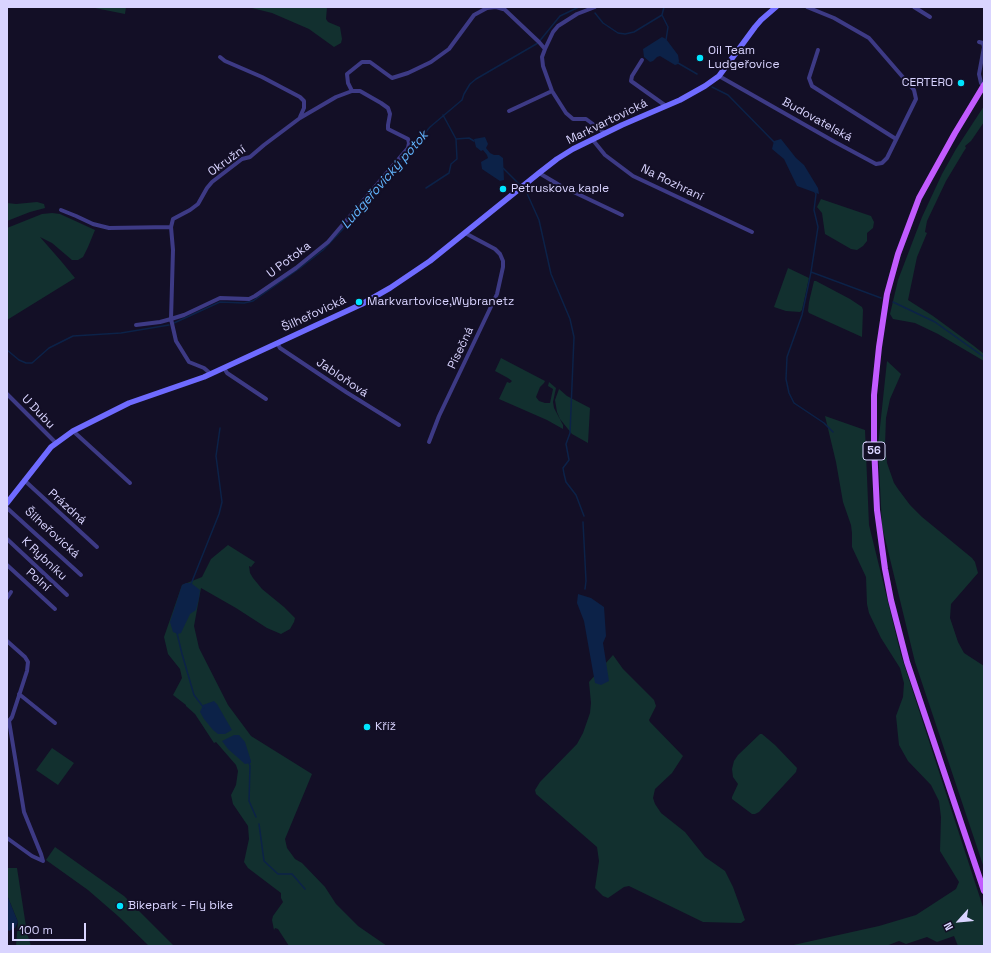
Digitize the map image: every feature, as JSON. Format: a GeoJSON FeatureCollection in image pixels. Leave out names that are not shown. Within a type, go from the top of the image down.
{"type":"FeatureCollection","features":[{"type":"Feature","properties":{"kind":"main road","name":"56"},"geometry":{"type":"LineString","coordinates":[[984,85],[929,179],[919,198],[904,235],[892,275],[884,314],[874,396],[874,479],[881,542],[888,585],[907,662],[984,891]]}},
{"type":"Feature","properties":{"kind":"street"},"geometry":{"type":"LineString","coordinates":[[595,7],[577,14],[558,26],[553,32],[542,57],[543,66],[552,91],[566,113],[573,119],[586,120],[605,133]]}},
{"type":"Feature","properties":{"kind":"street","name":"Markvartovická"},"geometry":{"type":"LineString","coordinates":[[557,159],[592,139],[694,93],[720,76],[754,27],[776,7]]}},
{"type":"Feature","properties":{"kind":"street","name":"Budovatelská"},"geometry":{"type":"LineString","coordinates":[[720,76],[876,164],[882,163],[887,158],[916,99],[914,90],[869,38],[834,18],[807,7]]}},
{"type":"Feature","properties":{"kind":"street"},"geometry":{"type":"LineString","coordinates":[[914,7],[930,17]]}},
{"type":"Feature","properties":{"kind":"street"},"geometry":{"type":"LineString","coordinates":[[352,91],[348,83],[347,74],[362,62],[370,62],[392,78],[408,73],[431,62],[449,49],[474,15],[487,8],[503,8],[545,49]]}},
{"type":"Feature","properties":{"kind":"street"},"geometry":{"type":"LineString","coordinates":[[979,42],[983,43],[984,47],[979,74],[981,83],[984,85]]}},
{"type":"Feature","properties":{"kind":"street","name":"Budovatelská"},"geometry":{"type":"LineString","coordinates":[[818,50],[809,78],[812,86],[896,139]]}},
{"type":"Feature","properties":{"kind":"street"},"geometry":{"type":"LineString","coordinates":[[220,57],[225,61],[262,77],[300,97],[304,101],[304,108],[300,118]]}},
{"type":"Feature","properties":{"kind":"street","name":"Markvartovická"},"geometry":{"type":"LineString","coordinates":[[642,60],[632,76],[631,81],[666,106]]}},
{"type":"Feature","properties":{"kind":"street","name":"Okružní"},"geometry":{"type":"LineString","coordinates":[[171,227],[173,219],[198,204],[212,182],[242,160],[250,157],[300,118],[336,97],[352,91]]}},
{"type":"Feature","properties":{"kind":"street","name":"U Potoka"},"geometry":{"type":"LineString","coordinates":[[136,325],[160,322],[184,315],[220,298],[249,299],[266,290],[328,242],[408,148],[410,143],[408,139],[388,129],[390,114],[388,108],[360,92],[352,91]]}},
{"type":"Feature","properties":{"kind":"street"},"geometry":{"type":"LineString","coordinates":[[510,111],[552,91]]}},
{"type":"Feature","properties":{"kind":"street","name":"Na Rozhraní"},"geometry":{"type":"LineString","coordinates":[[592,139],[605,155],[633,176],[752,232]]}},
{"type":"Feature","properties":{"kind":"street","name":"Šilheřovická"},"geometry":{"type":"LineString","coordinates":[[7,503],[24,480],[56,443],[73,431],[129,402],[150,394],[189,383],[211,374],[362,304],[390,288],[425,264],[557,159]]}},
{"type":"Feature","properties":{"kind":"street"},"geometry":{"type":"LineString","coordinates":[[539,173],[556,183],[622,215]]}},
{"type":"Feature","properties":{"kind":"street"},"geometry":{"type":"LineString","coordinates":[[61,210],[93,224],[109,228],[171,227],[173,250],[171,319],[176,341],[189,362],[204,368],[211,374]]}},
{"type":"Feature","properties":{"kind":"street","name":"Písečná"},"geometry":{"type":"LineString","coordinates":[[428,442],[497,294],[503,267],[503,261],[500,254],[495,249],[465,233]]}},
{"type":"Feature","properties":{"kind":"street","name":"Jabloňová"},"geometry":{"type":"LineString","coordinates":[[278,343],[280,348],[340,389],[399,426]]}},
{"type":"Feature","properties":{"kind":"street"},"geometry":{"type":"LineString","coordinates":[[224,368],[227,373],[266,399]]}},
{"type":"Feature","properties":{"kind":"street","name":"U Dubu"},"geometry":{"type":"LineString","coordinates":[[7,394],[56,443]]}},
{"type":"Feature","properties":{"kind":"street"},"geometry":{"type":"LineString","coordinates":[[73,431],[130,483]]}},
{"type":"Feature","properties":{"kind":"street","name":"Prázdná"},"geometry":{"type":"LineString","coordinates":[[24,480],[97,547]]}},
{"type":"Feature","properties":{"kind":"street","name":"Šilheřovická"},"geometry":{"type":"LineString","coordinates":[[7,508],[48,543],[81,575]]}},
{"type":"Feature","properties":{"kind":"street","name":"K Rybníku"},"geometry":{"type":"LineString","coordinates":[[7,539],[67,594]]}},
{"type":"Feature","properties":{"kind":"street","name":"Polní"},"geometry":{"type":"LineString","coordinates":[[7,566],[55,608]]}},
{"type":"Feature","properties":{"kind":"street"},"geometry":{"type":"LineString","coordinates":[[7,598],[11,592]]}},
{"type":"Feature","properties":{"kind":"street"},"geometry":{"type":"LineString","coordinates":[[7,641],[25,657],[28,662],[27,671],[12,717],[8,721],[24,812],[43,861],[32,856],[7,838]]}},
{"type":"Feature","properties":{"kind":"street"},"geometry":{"type":"LineString","coordinates":[[19,694],[55,723]]}},
{"type":"Feature","properties":{"kind":"green space"},"geometry":{"type":"Polygon","coordinates":[[[90,7],[126,7],[125,14],[90,7]]]}},
{"type":"Feature","properties":{"kind":"green space"},"geometry":{"type":"Polygon","coordinates":[[[248,7],[327,7],[326,19],[328,22],[340,27],[342,39],[341,43],[334,47],[309,29],[272,13],[248,7]]]}},
{"type":"Feature","properties":{"kind":"green space"},"geometry":{"type":"Polygon","coordinates":[[[984,106],[984,122],[971,141],[965,146],[966,148],[946,181],[927,221],[925,232],[927,233],[917,257],[908,300],[933,316],[984,354],[984,361],[938,334],[915,323],[893,319],[890,314],[898,280],[922,217],[942,174],[956,149],[984,106]]]}},
{"type":"Feature","properties":{"kind":"green space"},"geometry":{"type":"Polygon","coordinates":[[[821,199],[871,216],[874,222],[873,228],[867,233],[867,241],[863,246],[857,250],[851,249],[825,234],[822,213],[817,207],[821,199]]]}},
{"type":"Feature","properties":{"kind":"green space"},"geometry":{"type":"Polygon","coordinates":[[[37,202],[44,204],[45,208],[7,221],[7,203],[16,204],[37,202]]]}},
{"type":"Feature","properties":{"kind":"green space"},"geometry":{"type":"Polygon","coordinates":[[[42,214],[60,214],[95,230],[83,257],[78,260],[72,260],[52,243],[40,237],[75,278],[7,320],[7,228],[42,214]]]}},
{"type":"Feature","properties":{"kind":"green space"},"geometry":{"type":"Polygon","coordinates":[[[788,268],[809,278],[802,310],[800,312],[786,311],[774,307],[788,268]]]}},
{"type":"Feature","properties":{"kind":"green space"},"geometry":{"type":"Polygon","coordinates":[[[814,281],[850,299],[862,307],[862,337],[809,313],[809,302],[814,281]]]}},
{"type":"Feature","properties":{"kind":"green space"},"geometry":{"type":"Polygon","coordinates":[[[501,358],[545,381],[540,387],[536,397],[539,401],[550,403],[553,389],[548,386],[549,382],[556,388],[553,402],[554,408],[563,425],[563,429],[547,420],[499,399],[507,382],[510,383],[512,381],[495,371],[501,358]]]}},
{"type":"Feature","properties":{"kind":"green space"},"geometry":{"type":"Polygon","coordinates":[[[887,361],[901,374],[890,399],[886,418],[885,445],[887,463],[894,483],[910,505],[922,517],[972,558],[975,562],[978,573],[951,604],[950,618],[958,642],[964,653],[984,666],[984,868],[915,662],[882,526],[878,446],[887,361]]]}},
{"type":"Feature","properties":{"kind":"green space"},"geometry":{"type":"Polygon","coordinates":[[[559,389],[567,396],[590,408],[588,443],[572,434],[560,419],[555,400],[559,389]]]}},
{"type":"Feature","properties":{"kind":"green space"},"geometry":{"type":"Polygon","coordinates":[[[825,416],[865,430],[869,525],[901,655],[984,910],[984,946],[958,946],[954,936],[937,942],[927,937],[906,944],[899,941],[886,946],[789,946],[879,926],[916,915],[956,889],[959,882],[940,851],[941,817],[939,801],[931,785],[908,761],[899,745],[896,716],[903,697],[904,683],[900,668],[881,638],[869,613],[867,604],[866,577],[852,547],[851,525],[843,502],[836,462],[825,416]]]}},
{"type":"Feature","properties":{"kind":"green space"},"geometry":{"type":"Polygon","coordinates":[[[228,545],[255,562],[251,567],[249,566],[250,573],[253,578],[262,589],[295,618],[294,622],[290,629],[281,634],[267,628],[201,588],[194,626],[199,648],[228,705],[251,736],[312,774],[285,839],[287,848],[295,859],[302,863],[325,887],[336,904],[358,926],[387,946],[289,946],[278,929],[275,928],[274,930],[272,920],[273,916],[283,902],[281,893],[248,868],[244,862],[249,839],[248,826],[233,804],[231,795],[236,785],[238,771],[236,765],[216,742],[214,743],[195,714],[173,695],[182,678],[180,669],[168,654],[164,637],[182,585],[202,577],[211,559],[228,545]]]}},
{"type":"Feature","properties":{"kind":"green space"},"geometry":{"type":"Polygon","coordinates":[[[613,655],[623,669],[654,700],[656,706],[649,720],[650,722],[683,756],[672,773],[655,789],[653,798],[655,804],[661,813],[685,832],[705,857],[725,871],[733,887],[745,920],[741,923],[703,922],[629,886],[624,887],[608,898],[603,896],[595,888],[599,861],[597,847],[536,794],[535,790],[540,782],[577,744],[583,733],[590,713],[591,703],[589,682],[613,655]]]}},
{"type":"Feature","properties":{"kind":"green space"},"geometry":{"type":"Polygon","coordinates":[[[760,734],[775,745],[797,768],[796,772],[759,812],[752,814],[732,799],[738,784],[733,777],[732,769],[734,761],[738,755],[760,734]]]}},
{"type":"Feature","properties":{"kind":"green space"},"geometry":{"type":"Polygon","coordinates":[[[52,748],[74,763],[58,785],[36,770],[52,748]]]}},
{"type":"Feature","properties":{"kind":"green space","name":"Bikepark - Fly bike"},"geometry":{"type":"Polygon","coordinates":[[[55,847],[124,896],[174,946],[149,946],[88,890],[46,860],[55,847]]]}},
{"type":"Feature","properties":{"kind":"green space"},"geometry":{"type":"Polygon","coordinates":[[[7,868],[17,868],[27,933],[31,946],[16,946],[18,922],[7,895],[7,868]]]}},
{"type":"Feature","properties":{"kind":"water"},"geometry":{"type":"Polygon","coordinates":[[[662,37],[666,39],[678,55],[678,64],[675,65],[660,56],[650,62],[644,57],[643,49],[662,37]]]}},
{"type":"Feature","properties":{"kind":"water"},"geometry":{"type":"Polygon","coordinates":[[[485,137],[488,144],[486,148],[490,153],[499,155],[503,158],[504,180],[500,181],[482,169],[481,162],[488,158],[483,150],[481,151],[476,147],[474,139],[485,137]]]}},
{"type":"Feature","properties":{"kind":"water"},"geometry":{"type":"Polygon","coordinates":[[[781,139],[796,158],[804,165],[818,188],[819,194],[797,186],[784,159],[772,149],[774,141],[781,139]]]}},
{"type":"Feature","properties":{"kind":"water"},"geometry":{"type":"Polygon","coordinates":[[[191,583],[200,590],[199,598],[196,610],[190,614],[181,633],[178,634],[173,632],[170,622],[182,585],[191,583]]]}},
{"type":"Feature","properties":{"kind":"water"},"geometry":{"type":"Polygon","coordinates":[[[578,594],[591,598],[604,607],[606,636],[603,643],[609,681],[601,685],[595,683],[584,621],[577,603],[578,594]]]}},
{"type":"Feature","properties":{"kind":"water"},"geometry":{"type":"Polygon","coordinates":[[[214,701],[232,730],[225,734],[218,734],[213,730],[200,712],[203,705],[214,701]]]}},
{"type":"Feature","properties":{"kind":"water"},"geometry":{"type":"Polygon","coordinates":[[[234,735],[239,735],[245,742],[251,763],[245,764],[228,749],[222,741],[234,735]]]}},
{"type":"Feature","properties":{"kind":"water"},"geometry":{"type":"Polygon","coordinates":[[[7,895],[18,922],[15,928],[9,931],[7,929],[7,895]]]}},
{"type":"Feature","properties":{"kind":"waterway","name":"Ludgeřovický potok"},"geometry":{"type":"LineString","coordinates":[[174,323],[220,302],[244,303],[253,301],[300,268],[323,250],[361,210],[430,127],[462,100],[470,84],[538,43],[560,16],[579,7]]}},
{"type":"Feature","properties":{"kind":"waterway"},"geometry":{"type":"LineString","coordinates":[[664,7],[662,15],[668,27],[666,40]]}},
{"type":"Feature","properties":{"kind":"waterway"},"geometry":{"type":"LineString","coordinates":[[595,13],[603,23],[618,33],[625,34],[634,32],[662,15]]}},
{"type":"Feature","properties":{"kind":"waterway"},"geometry":{"type":"LineString","coordinates":[[678,63],[697,74]]}},
{"type":"Feature","properties":{"kind":"waterway"},"geometry":{"type":"LineString","coordinates":[[712,87],[728,95],[775,143]]}},
{"type":"Feature","properties":{"kind":"waterway"},"geometry":{"type":"LineString","coordinates":[[443,115],[456,139],[469,138],[474,141]]}},
{"type":"Feature","properties":{"kind":"waterway"},"geometry":{"type":"LineString","coordinates":[[426,188],[449,173],[451,164],[457,159],[456,139]]}},
{"type":"Feature","properties":{"kind":"waterway"},"geometry":{"type":"LineString","coordinates":[[503,168],[520,185]]}},
{"type":"Feature","properties":{"kind":"waterway"},"geometry":{"type":"LineString","coordinates":[[525,189],[539,220],[551,274],[570,319],[574,337],[570,433],[566,444],[569,460],[563,468],[566,482],[576,495],[584,516]]}},
{"type":"Feature","properties":{"kind":"waterway"},"geometry":{"type":"LineString","coordinates":[[815,192],[814,210],[818,227],[802,315],[787,357],[786,379],[789,393],[794,403],[824,423],[833,432]]}},
{"type":"Feature","properties":{"kind":"waterway"},"geometry":{"type":"LineString","coordinates":[[811,272],[881,298]]}},
{"type":"Feature","properties":{"kind":"waterway"},"geometry":{"type":"LineString","coordinates":[[893,302],[935,322],[984,357]]}},
{"type":"Feature","properties":{"kind":"waterway","name":"Ludgeřovický potok"},"geometry":{"type":"LineString","coordinates":[[7,350],[19,360],[26,363],[32,363],[49,348],[73,336],[121,333],[169,325]]}},
{"type":"Feature","properties":{"kind":"waterway"},"geometry":{"type":"LineString","coordinates":[[191,584],[219,514],[222,502],[216,456],[220,428]]}},
{"type":"Feature","properties":{"kind":"waterway"},"geometry":{"type":"LineString","coordinates":[[583,522],[586,581],[585,589]]}},
{"type":"Feature","properties":{"kind":"waterway"},"geometry":{"type":"LineString","coordinates":[[177,633],[194,695],[204,708]]}},
{"type":"Feature","properties":{"kind":"waterway"},"geometry":{"type":"LineString","coordinates":[[249,763],[249,801],[256,817]]}},
{"type":"Feature","properties":{"kind":"waterway"},"geometry":{"type":"LineString","coordinates":[[259,824],[264,861],[278,874],[292,874],[305,889]]}},
{"type":"Feature","properties":{"kind":"place","name":"Oil Team Ludgeřovice"},"geometry":{"type":"Point","coordinates":[700,58]}},
{"type":"Feature","properties":{"kind":"place","name":"CERTERO"},"geometry":{"type":"Point","coordinates":[961,83]}},
{"type":"Feature","properties":{"kind":"place","name":"Petruskova kaple"},"geometry":{"type":"Point","coordinates":[503,189]}},
{"type":"Feature","properties":{"kind":"place","name":"Markvartovice,Wybranetz"},"geometry":{"type":"Point","coordinates":[359,302]}},
{"type":"Feature","properties":{"kind":"place","name":"Kříž"},"geometry":{"type":"Point","coordinates":[367,727]}},
{"type":"Feature","properties":{"kind":"place","name":"Bikepark - Fly bike"},"geometry":{"type":"Point","coordinates":[120,906]}}]}
